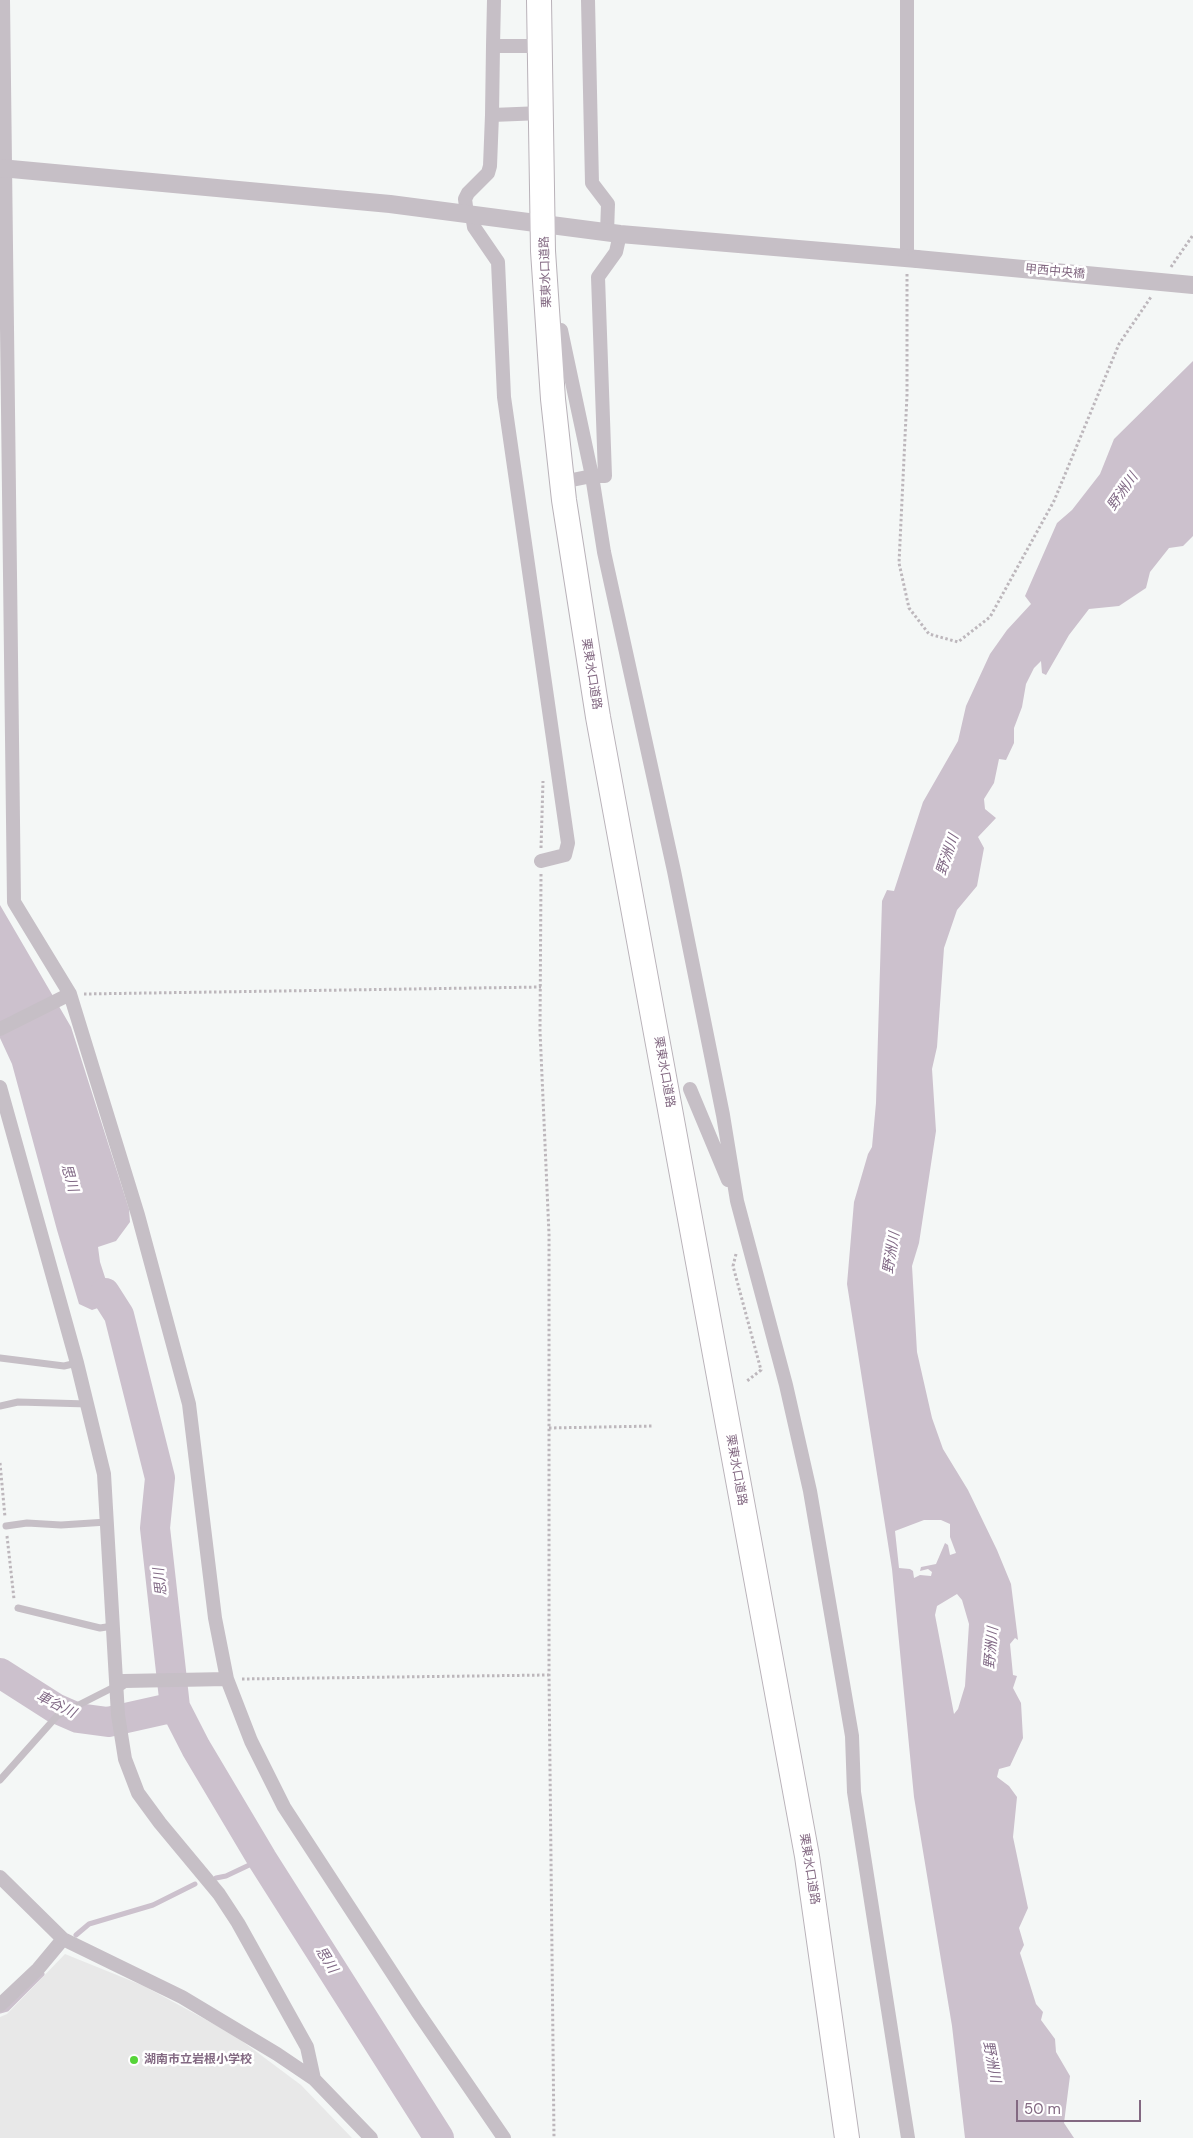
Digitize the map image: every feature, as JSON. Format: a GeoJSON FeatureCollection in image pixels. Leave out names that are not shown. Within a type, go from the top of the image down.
{"type":"FeatureCollection","features":[{"type":"Feature","properties":{"kind":"highway","name":"栗東水口道路"},"geometry":{"type":"LineString","coordinates":[[539,0],[543,251],[553,399],[562,482],[598,717],[807,1856],[847,2138]]}},
{"type":"Feature","properties":{"kind":"street"},"geometry":{"type":"LineString","coordinates":[[3,0],[3,169],[14,902],[65,996],[138,1215],[188,1404],[224,1679],[251,1741],[284,1807],[407,1996],[504,2138]]}},
{"type":"Feature","properties":{"kind":"street"},"geometry":{"type":"LineString","coordinates":[[494,0],[490,166],[488,172],[468,192],[465,199],[474,227],[498,262],[504,397],[568,843],[565,855],[541,861]]}},
{"type":"Feature","properties":{"kind":"street"},"geometry":{"type":"LineString","coordinates":[[562,482],[592,476],[605,476],[598,277],[616,252],[608,204],[592,183],[588,0]]}},
{"type":"Feature","properties":{"kind":"street"},"geometry":{"type":"LineString","coordinates":[[907,0],[912,258]]}},
{"type":"Feature","properties":{"kind":"street"},"geometry":{"type":"LineString","coordinates":[[493,46],[540,46]]}},
{"type":"Feature","properties":{"kind":"street"},"geometry":{"type":"LineString","coordinates":[[492,115],[542,113]]}},
{"type":"Feature","properties":{"kind":"street","name":"甲西中央橋"},"geometry":{"type":"LineString","coordinates":[[3,169],[390,204],[614,233],[912,258],[1193,286]]}},
{"type":"Feature","properties":{"kind":"street"},"geometry":{"type":"LineString","coordinates":[[561,330],[592,476],[604,552],[674,871],[721,1106],[737,1201],[786,1385],[817,1526],[852,1736],[855,1802],[908,2138]]}},
{"type":"Feature","properties":{"kind":"street"},"geometry":{"type":"LineString","coordinates":[[0,1030],[65,996]]}},
{"type":"Feature","properties":{"kind":"street"},"geometry":{"type":"LineString","coordinates":[[0,1087],[77,1362],[104,1474],[114,1626],[121,1683],[118,1715],[125,1759],[138,1793],[160,1823],[219,1894],[238,1923],[308,2047],[314,2079]]}},
{"type":"Feature","properties":{"kind":"street"},"geometry":{"type":"LineString","coordinates":[[690,1088],[737,1201]]}},
{"type":"Feature","properties":{"kind":"street"},"geometry":{"type":"LineString","coordinates":[[121,1683],[224,1679]]}},
{"type":"Feature","properties":{"kind":"street"},"geometry":{"type":"LineString","coordinates":[[0,1877],[64,1939],[182,1997],[314,2079],[371,2138]]}},
{"type":"Feature","properties":{"kind":"street"},"geometry":{"type":"LineString","coordinates":[[0,2005],[38,1969],[64,1939]]}},
{"type":"Feature","properties":{"kind":"lane"},"geometry":{"type":"LineString","coordinates":[[0,1358],[64,1366],[77,1362]]}},
{"type":"Feature","properties":{"kind":"lane"},"geometry":{"type":"LineString","coordinates":[[0,1406],[18,1402],[88,1404]]}},
{"type":"Feature","properties":{"kind":"lane"},"geometry":{"type":"LineString","coordinates":[[6,1526],[27,1522],[61,1525],[108,1522]]}},
{"type":"Feature","properties":{"kind":"lane"},"geometry":{"type":"LineString","coordinates":[[18,1608],[100,1628],[114,1626]]}},
{"type":"Feature","properties":{"kind":"lane"},"geometry":{"type":"LineString","coordinates":[[0,1780],[57,1716],[121,1683]]}},
{"type":"Feature","properties":{"kind":"path"},"geometry":{"type":"LineString","coordinates":[[1166,274],[1193,235]]}},
{"type":"Feature","properties":{"kind":"path"},"geometry":{"type":"LineString","coordinates":[[912,258],[899,564],[909,608],[929,634],[958,642],[990,617],[1054,501],[1119,344],[1156,290]]}},
{"type":"Feature","properties":{"kind":"path"},"geometry":{"type":"LineString","coordinates":[[543,774],[540,1031],[549,1234],[549,1675],[554,2138]]}},
{"type":"Feature","properties":{"kind":"path"},"geometry":{"type":"LineString","coordinates":[[65,996],[541,987]]}},
{"type":"Feature","properties":{"kind":"path"},"geometry":{"type":"LineString","coordinates":[[747,1381],[761,1370],[733,1266],[735,1255],[748,1244]]}},
{"type":"Feature","properties":{"kind":"path"},"geometry":{"type":"LineString","coordinates":[[549,1428],[654,1426]]}},
{"type":"Feature","properties":{"kind":"path"},"geometry":{"type":"LineString","coordinates":[[224,1679],[549,1675]]}},
{"type":"Feature","properties":{"kind":"shaded area","name":"湖南市立岩根小学校"},"geometry":{"type":"Polygon","coordinates":[[[65,1954],[144,1986],[234,2035],[301,2085],[352,2138],[0,2138],[0,2017],[7,2014],[65,1954]]]}},
{"type":"Feature","properties":{"kind":"water","name":"野洲川"},"geometry":{"type":"Polygon","coordinates":[[[1193,361],[1193,536],[1183,546],[1169,548],[1150,572],[1146,588],[1119,606],[1089,609],[1069,635],[1046,675],[1042,673],[1041,661],[1034,668],[1026,684],[1022,707],[1014,728],[1014,743],[1006,760],[999,759],[994,783],[984,799],[985,809],[996,818],[978,837],[984,848],[977,886],[957,910],[944,948],[937,1047],[932,1069],[936,1131],[919,1243],[912,1266],[917,1352],[932,1418],[943,1449],[968,1490],[1011,1584],[1018,1640],[1015,1638],[1010,1644],[1013,1675],[1017,1676],[1013,1688],[1021,1703],[1023,1738],[1010,1766],[999,1769],[997,1777],[1009,1786],[1017,1797],[1013,1837],[1028,1908],[1019,1928],[1024,1945],[1020,1953],[1036,2004],[1043,2012],[1041,2020],[1055,2039],[1056,2052],[1070,2076],[1064,2123],[1074,2138],[965,2138],[952,2026],[914,1797],[892,1569],[847,1284],[854,1202],[868,1154],[872,1147],[876,1103],[882,901],[887,890],[894,891],[923,802],[958,741],[966,706],[990,654],[1007,630],[1031,604],[1025,596],[1057,523],[1072,510],[1100,474],[1114,439],[1193,361]],[[924,1520],[895,1531],[899,1568],[913,1571],[914,1578],[920,1575],[931,1576],[932,1572],[928,1569],[920,1571],[921,1567],[936,1564],[945,1543],[948,1545],[950,1555],[956,1553],[950,1537],[950,1524],[941,1520],[924,1520]],[[957,1594],[937,1606],[935,1615],[954,1714],[958,1709],[965,1686],[969,1624],[962,1600],[957,1594]]]}},
{"type":"Feature","properties":{"kind":"water"},"geometry":{"type":"Polygon","coordinates":[[[0,905],[71,1027],[129,1209],[130,1222],[116,1241],[98,1247],[100,1262],[112,1299],[122,1313],[124,1332],[104,1306],[92,1310],[79,1304],[12,1064],[0,1038],[0,905]]]}},
{"type":"Feature","properties":{"kind":"waterway","name":"思川"},"geometry":{"type":"LineString","coordinates":[[105,1293],[119,1315],[160,1478],[155,1528],[175,1707],[196,1748],[262,1859],[439,2138]]}},
{"type":"Feature","properties":{"kind":"waterway","name":"車谷川"},"geometry":{"type":"LineString","coordinates":[[0,1673],[55,1708],[78,1718],[108,1722],[175,1707]]}},
{"type":"Feature","properties":{"kind":"waterway"},"geometry":{"type":"LineString","coordinates":[[216,1878],[226,1876],[262,1859]]}},
{"type":"Feature","properties":{"kind":"waterway"},"geometry":{"type":"LineString","coordinates":[[76,1935],[89,1924],[153,1905],[195,1884]]}},
{"type":"Feature","properties":{"kind":"waterway"},"geometry":{"type":"LineString","coordinates":[[0,2011],[7,2009],[42,1974]]}},
{"type":"Feature","properties":{"kind":"place","name":"湖南市立岩根小学校"},"geometry":{"type":"Point","coordinates":[134,2060]}}]}
